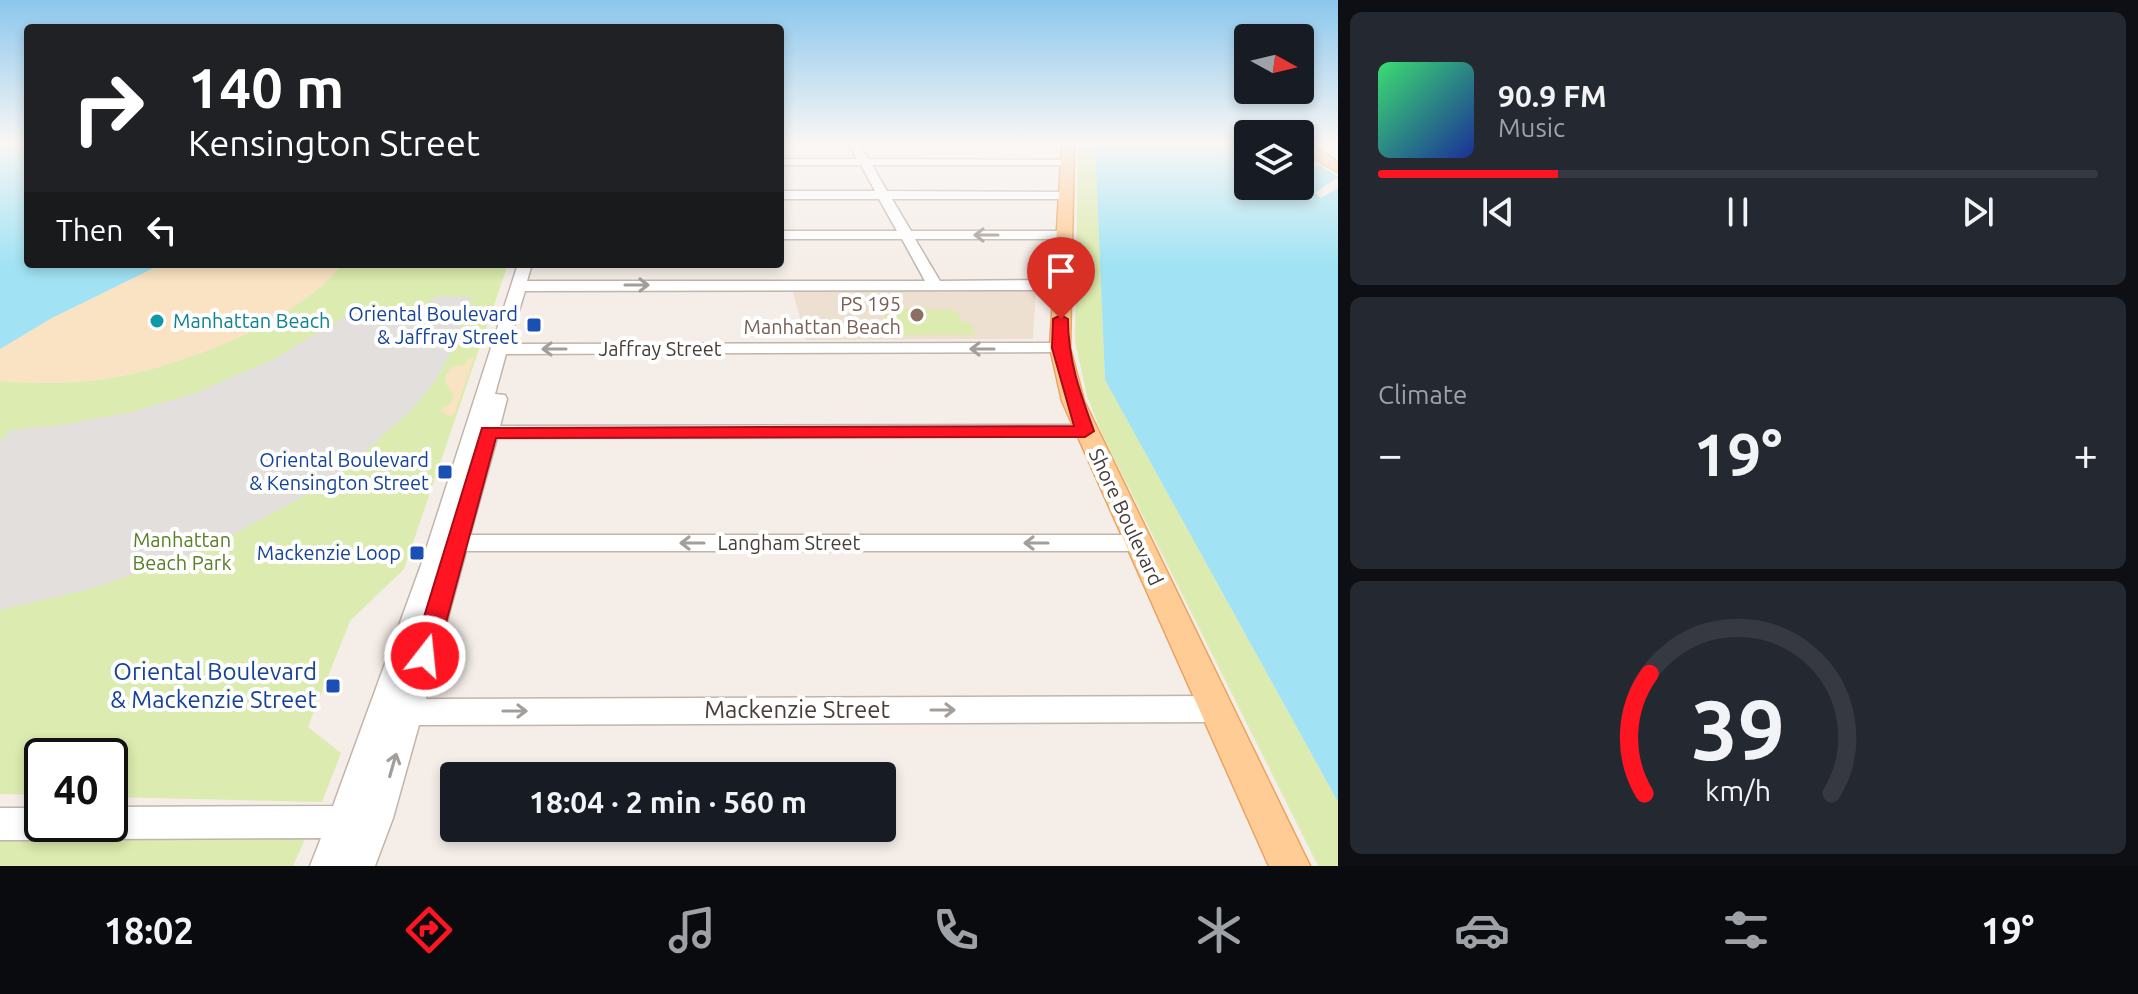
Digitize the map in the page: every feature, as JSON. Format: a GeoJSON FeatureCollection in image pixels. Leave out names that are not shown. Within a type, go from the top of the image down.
{"type":"FeatureCollection","features":[{"type":"Feature","properties":{"kind":"main road","name":"Shore Boulevard"},"geometry":{"type":"LineString","coordinates":[[1067,184],[1060,348],[1085,431],[1290,866]]}},
{"type":"Feature","properties":{"kind":"street"},"geometry":{"type":"LineString","coordinates":[[878,184],[935,285]]}},
{"type":"Feature","properties":{"kind":"street"},"geometry":{"type":"LineString","coordinates":[[784,195],[1066,195]]}},
{"type":"Feature","properties":{"kind":"street"},"geometry":{"type":"LineString","coordinates":[[784,235],[1064,235]]}},
{"type":"Feature","properties":{"kind":"street"},"geometry":{"type":"LineString","coordinates":[[358,866],[377,818],[409,712],[448,543],[528,275],[1061,285]]}},
{"type":"Feature","properties":{"kind":"street","name":"Jaffray Street"},"geometry":{"type":"LineString","coordinates":[[506,349],[1060,348]]}},
{"type":"Feature","properties":{"kind":"street"},"geometry":{"type":"LineString","coordinates":[[481,432],[1085,431]]}},
{"type":"Feature","properties":{"kind":"street"},"geometry":{"type":"LineString","coordinates":[[327,866],[448,543]]}},
{"type":"Feature","properties":{"kind":"street","name":"Langham Street"},"geometry":{"type":"LineString","coordinates":[[448,543],[1138,543]]}},
{"type":"Feature","properties":{"kind":"street","name":"Mackenzie Street"},"geometry":{"type":"LineString","coordinates":[[380,724],[409,712],[1217,709]]}},
{"type":"Feature","properties":{"kind":"street"},"geometry":{"type":"LineString","coordinates":[[128,823],[346,822]]}},
{"type":"Feature","properties":{"kind":"street"},"geometry":{"type":"LineString","coordinates":[[0,824],[24,824]]}},
{"type":"Feature","properties":{"kind":"shaded area","name":"PS 195 Manhattan Beach"},"geometry":{"type":"Polygon","coordinates":[[[792,289],[1036,290],[1033,339],[806,340],[792,289]]]}},
{"type":"Feature","properties":{"kind":"shaded area"},"geometry":{"type":"Polygon","coordinates":[[[438,296],[472,297],[452,350],[435,381],[412,409],[352,464],[315,490],[182,558],[94,588],[0,610],[0,442],[10,430],[61,425],[132,412],[198,392],[274,359],[361,307],[419,310],[438,296]]]}},
{"type":"Feature","properties":{"kind":"green space"},"geometry":{"type":"Polygon","coordinates":[[[1077,184],[1097,184],[1105,380],[1338,802],[1338,866],[1318,866],[1103,436],[1087,396],[1075,341],[1077,184]]]}},
{"type":"Feature","properties":{"kind":"green space","name":"Manhattan Beach Park"},"geometry":{"type":"Polygon","coordinates":[[[338,268],[507,268],[404,569],[350,621],[308,727],[341,753],[322,802],[128,797],[128,738],[24,738],[24,795],[0,794],[0,381],[78,382],[133,374],[233,340],[296,305],[338,268]]]}},
{"type":"Feature","properties":{"kind":"green space"},"geometry":{"type":"Polygon","coordinates":[[[881,307],[956,310],[962,321],[970,323],[977,335],[892,335],[881,307]]]}},
{"type":"Feature","properties":{"kind":"green space"},"geometry":{"type":"Polygon","coordinates":[[[306,837],[293,866],[0,866],[0,838],[24,838],[24,842],[128,842],[128,838],[306,837]]]}},
{"type":"Feature","properties":{"kind":"sand","name":"Manhattan Beach"},"geometry":{"type":"Polygon","coordinates":[[[154,268],[338,268],[322,285],[266,324],[199,354],[133,374],[104,379],[52,383],[0,381],[0,349],[52,318],[154,268]]]}},
{"type":"Feature","properties":{"kind":"sand"},"geometry":{"type":"Polygon","coordinates":[[[474,358],[455,412],[451,416],[439,411],[451,403],[454,395],[446,384],[445,376],[453,367],[465,365],[468,359],[474,358]]]}},
{"type":"Feature","properties":{"kind":"water"},"geometry":{"type":"Polygon","coordinates":[[[0,184],[24,184],[24,268],[154,268],[52,318],[0,349],[0,184]]]}},
{"type":"Feature","properties":{"kind":"water"},"geometry":{"type":"Polygon","coordinates":[[[1097,184],[1234,184],[1234,200],[1314,200],[1314,184],[1327,184],[1315,193],[1321,198],[1338,188],[1338,802],[1105,380],[1097,184]]]}},
{"type":"Feature","properties":{"kind":"place","name":"PS 195 Manhattan Beach"},"geometry":{"type":"Point","coordinates":[917,315]}},
{"type":"Feature","properties":{"kind":"place","name":"Manhattan Beach"},"geometry":{"type":"Point","coordinates":[157,321]}},
{"type":"Feature","properties":{"kind":"place","name":"Oriental Boulevard & Jaffray Street"},"geometry":{"type":"Point","coordinates":[534,325]}},
{"type":"Feature","properties":{"kind":"place","name":"Oriental Boulevard & Kensington Street"},"geometry":{"type":"Point","coordinates":[445,472]}},
{"type":"Feature","properties":{"kind":"place","name":"Mackenzie Loop"},"geometry":{"type":"Point","coordinates":[417,553]}},
{"type":"Feature","properties":{"kind":"place","name":"Oriental Boulevard & Mackenzie Street"},"geometry":{"type":"Point","coordinates":[333,686]}},
{"type":"Feature","properties":{"kind":"route"},"geometry":{"type":"LineString","coordinates":[[425,656],[489,432],[1085,431],[1065,375],[1060,348],[1061,319]]}}]}
